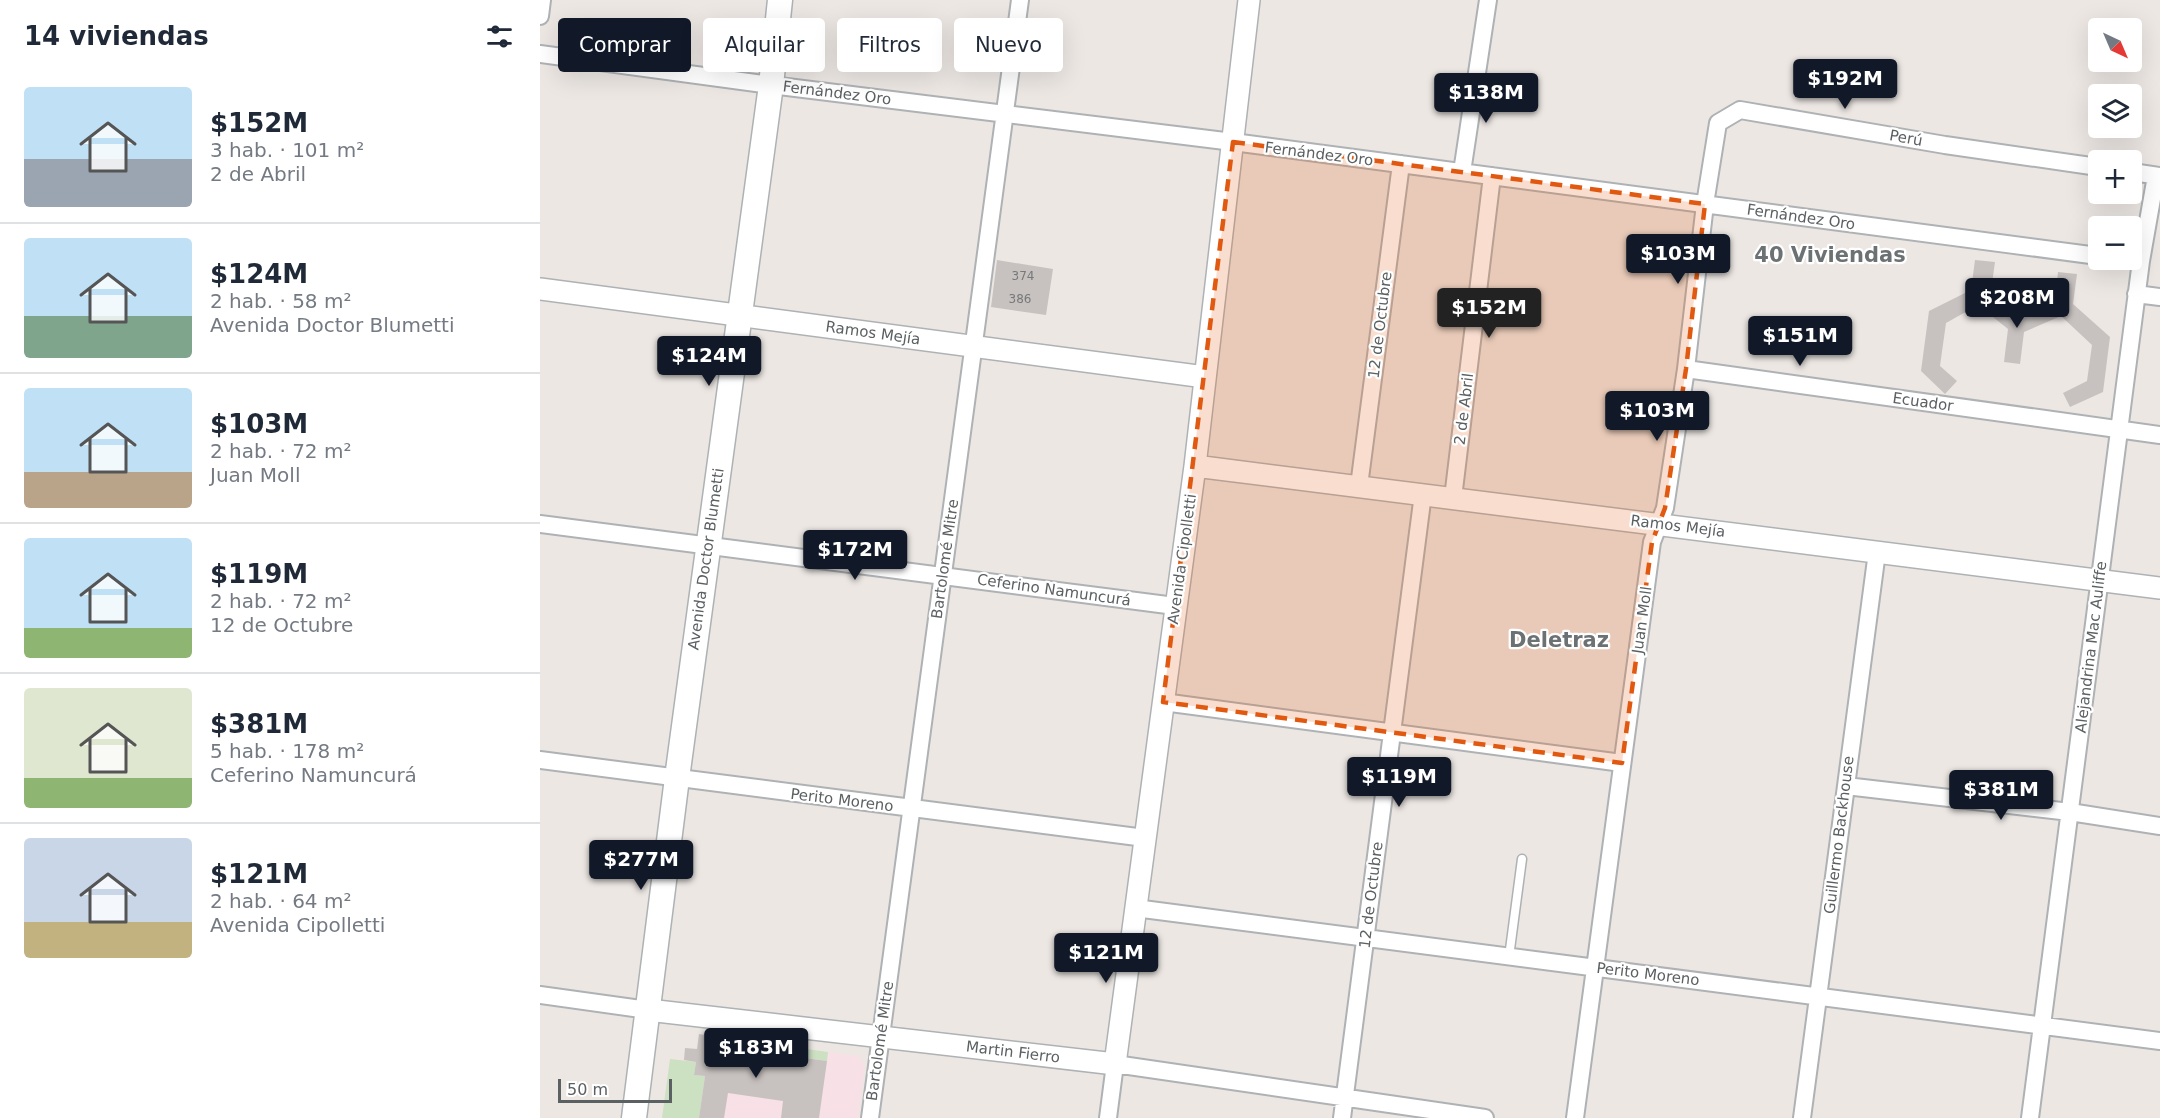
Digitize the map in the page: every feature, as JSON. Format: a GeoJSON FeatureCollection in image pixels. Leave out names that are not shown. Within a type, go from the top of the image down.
{"type":"FeatureCollection","features":[{"type":"Feature","properties":{"kind":"main road","name":"Avenida Doctor Blumetti"},"geometry":{"type":"LineString","coordinates":[[634,1118],[708,545],[741,315],[780,0]]}},
{"type":"Feature","properties":{"kind":"street"},"geometry":{"type":"LineString","coordinates":[[540,16],[542,0]]}},
{"type":"Feature","properties":{"kind":"street","name":"Bartolomé Mitre"},"geometry":{"type":"LineString","coordinates":[[870,1118],[1020,0]]}},
{"type":"Feature","properties":{"kind":"street","name":"Avenida Cipolletti"},"geometry":{"type":"LineString","coordinates":[[1108,1118],[1195,466],[1249,0]]}},
{"type":"Feature","properties":{"kind":"street"},"geometry":{"type":"LineString","coordinates":[[1462,172],[1488,0]]}},
{"type":"Feature","properties":{"kind":"street","name":"Fernández Oro"},"geometry":{"type":"LineString","coordinates":[[540,54],[1233,142],[2088,255]]}},
{"type":"Feature","properties":{"kind":"street","name":"Perú"},"geometry":{"type":"LineString","coordinates":[[1718,123],[1740,110],[1945,145],[2088,166]]}},
{"type":"Feature","properties":{"kind":"street","name":"Juan Moll"},"geometry":{"type":"LineString","coordinates":[[1575,1118],[1652,542],[1665,508],[1686,369],[1705,204],[1718,123]]}},
{"type":"Feature","properties":{"kind":"street","name":"12 de Octubre"},"geometry":{"type":"LineString","coordinates":[[1359,486],[1401,164]]}},
{"type":"Feature","properties":{"kind":"street"},"geometry":{"type":"LineString","coordinates":[[2142,174],[2158,176]]}},
{"type":"Feature","properties":{"kind":"street","name":"2 de Abril"},"geometry":{"type":"LineString","coordinates":[[1453,498],[1492,176]]}},
{"type":"Feature","properties":{"kind":"street","name":"Alejandrina Mac Auliffe"},"geometry":{"type":"LineString","coordinates":[[2142,232],[2158,176]]}},
{"type":"Feature","properties":{"kind":"street","name":"Alejandrina Mac Auliffe"},"geometry":{"type":"LineString","coordinates":[[2030,1118],[2136,294],[2135,270]]}},
{"type":"Feature","properties":{"kind":"street","name":"Ramos Mejía"},"geometry":{"type":"LineString","coordinates":[[540,289],[1205,377]]}},
{"type":"Feature","properties":{"kind":"street"},"geometry":{"type":"LineString","coordinates":[[2136,294],[2160,297]]}},
{"type":"Feature","properties":{"kind":"street","name":"Ecuador"},"geometry":{"type":"LineString","coordinates":[[1686,369],[2160,435]]}},
{"type":"Feature","properties":{"kind":"street","name":"Ramos Mejía"},"geometry":{"type":"LineString","coordinates":[[1195,466],[2160,588]]}},
{"type":"Feature","properties":{"kind":"street","name":"12 de Octubre"},"geometry":{"type":"LineString","coordinates":[[1342,1118],[1423,494]]}},
{"type":"Feature","properties":{"kind":"street","name":"Ceferino Namuncurá"},"geometry":{"type":"LineString","coordinates":[[540,524],[1175,606]]}},
{"type":"Feature","properties":{"kind":"street","name":"Guillermo Backhouse"},"geometry":{"type":"LineString","coordinates":[[1802,1118],[1877,552]]}},
{"type":"Feature","properties":{"kind":"street"},"geometry":{"type":"LineString","coordinates":[[1162,702],[1623,763]]}},
{"type":"Feature","properties":{"kind":"street","name":"Perito Moreno"},"geometry":{"type":"LineString","coordinates":[[540,760],[1145,838]]}},
{"type":"Feature","properties":{"kind":"street"},"geometry":{"type":"LineString","coordinates":[[1846,786],[2070,812],[2160,826]]}},
{"type":"Feature","properties":{"kind":"street","name":"Perito Moreno"},"geometry":{"type":"LineString","coordinates":[[1136,908],[2160,1041]]}},
{"type":"Feature","properties":{"kind":"street","name":"Martin Fierro"},"geometry":{"type":"LineString","coordinates":[[540,995],[648,1010],[1115,1064],[1485,1118]]}},
{"type":"Feature","properties":{"kind":"lane"},"geometry":{"type":"LineString","coordinates":[[1509,957],[1522,859]]}},
{"type":"Feature","properties":{"kind":"highlighted area"},"geometry":{"type":"Polygon","coordinates":[[[1233,142],[1705,204],[1686,369],[1665,508],[1652,542],[1622,763],[1163,702],[1233,142]]]}},
{"type":"Feature","properties":{"kind":"shaded area"},"geometry":{"type":"Polygon","coordinates":[[[699,1034],[858,1056],[865,1065],[858,1118],[662,1118],[670,1059],[683,1060],[685,1048],[697,1049],[699,1034]]]}},
{"type":"Feature","properties":{"kind":"green space"},"geometry":{"type":"Polygon","coordinates":[[[757,1042],[828,1052],[827,1061],[784,1055],[783,1063],[755,1059],[757,1042]]]}},
{"type":"Feature","properties":{"kind":"green space"},"geometry":{"type":"Polygon","coordinates":[[[670,1059],[696,1062],[694,1075],[705,1076],[699,1118],[662,1118],[670,1059]]]}},
{"type":"Feature","properties":{"kind":"building"},"geometry":{"type":"Polygon","coordinates":[[[997,260],[1053,269],[1046,315],[991,307],[997,260]]]}},
{"type":"Feature","properties":{"kind":"building"},"geometry":{"type":"Polygon","coordinates":[[[1975,260],[1995,262],[1991,291],[2020,314],[2055,300],[2058,272],[2077,274],[2073,304],[2110,337],[2103,392],[2070,407],[2063,393],[2087,381],[2092,345],[2061,316],[2024,332],[2020,364],[2004,362],[2008,329],[1978,305],[1946,323],[1940,366],[1957,381],[1945,394],[1921,371],[1929,311],[1971,290],[1975,260]]]}},
{"type":"Feature","properties":{"kind":"building"},"geometry":{"type":"Polygon","coordinates":[[[699,1034],[740,1040],[737,1057],[783,1063],[783,1055],[827,1061],[819,1118],[781,1118],[783,1101],[728,1093],[724,1118],[699,1118],[705,1076],[694,1075],[696,1062],[684,1060],[685,1048],[697,1049],[699,1034]]]}},
{"type":"Feature","properties":{"kind":"district","name":"40 Viviendas"},"geometry":{"type":"Point","coordinates":[1830,255]}},
{"type":"Feature","properties":{"kind":"district","name":"Deletraz"},"geometry":{"type":"Point","coordinates":[1559,640]}}]}
